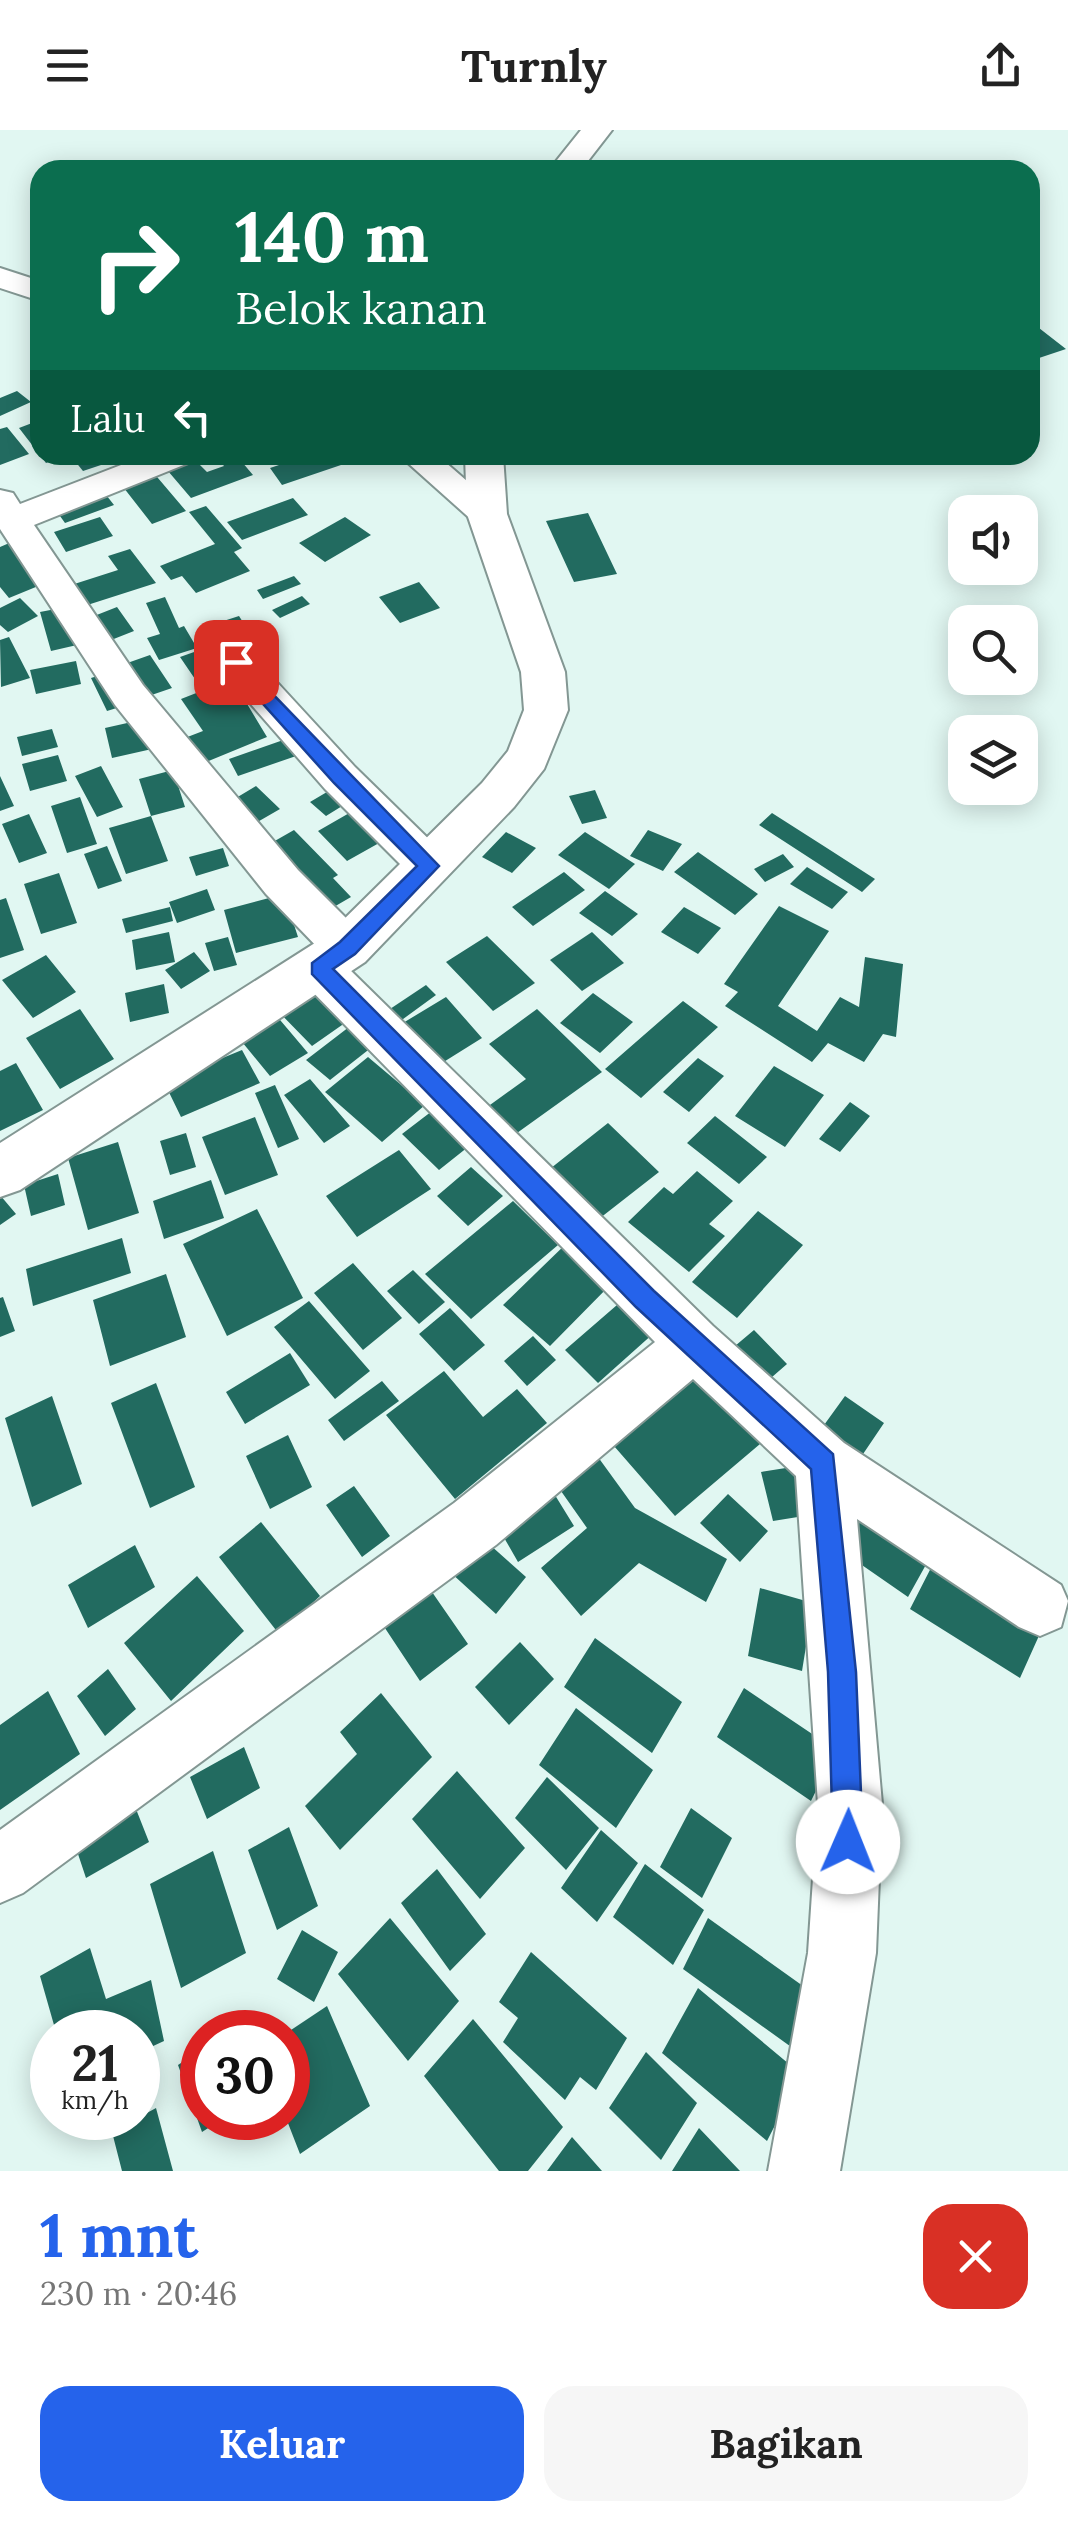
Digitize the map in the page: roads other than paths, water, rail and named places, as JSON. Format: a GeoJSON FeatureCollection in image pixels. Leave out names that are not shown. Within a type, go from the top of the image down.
{"type":"FeatureCollection","features":[{"type":"Feature","properties":{"kind":"street"},"geometry":{"type":"LineString","coordinates":[[573,160],[597,130]]}},
{"type":"Feature","properties":{"kind":"street"},"geometry":{"type":"LineString","coordinates":[[0,277],[30,288]]}},
{"type":"Feature","properties":{"kind":"street"},"geometry":{"type":"LineString","coordinates":[[149,465],[8,510],[129,695],[282,882],[333,958],[694,1344],[824,1463],[1040,1606]]}},
{"type":"Feature","properties":{"kind":"street"},"geometry":{"type":"LineString","coordinates":[[428,465],[487,514]]}},
{"type":"Feature","properties":{"kind":"street"},"geometry":{"type":"LineString","coordinates":[[0,1173],[333,958],[498,795],[528,757],[546,710],[543,672],[487,514],[485,465]]}},
{"type":"Feature","properties":{"kind":"street"},"geometry":{"type":"LineString","coordinates":[[236,662],[340,778],[429,866]]}},
{"type":"Feature","properties":{"kind":"street"},"geometry":{"type":"LineString","coordinates":[[0,1870],[475,1524],[694,1344]]}},
{"type":"Feature","properties":{"kind":"street"},"geometry":{"type":"LineString","coordinates":[[804,2171],[842,1953],[850,1804],[824,1463]]}}]}
